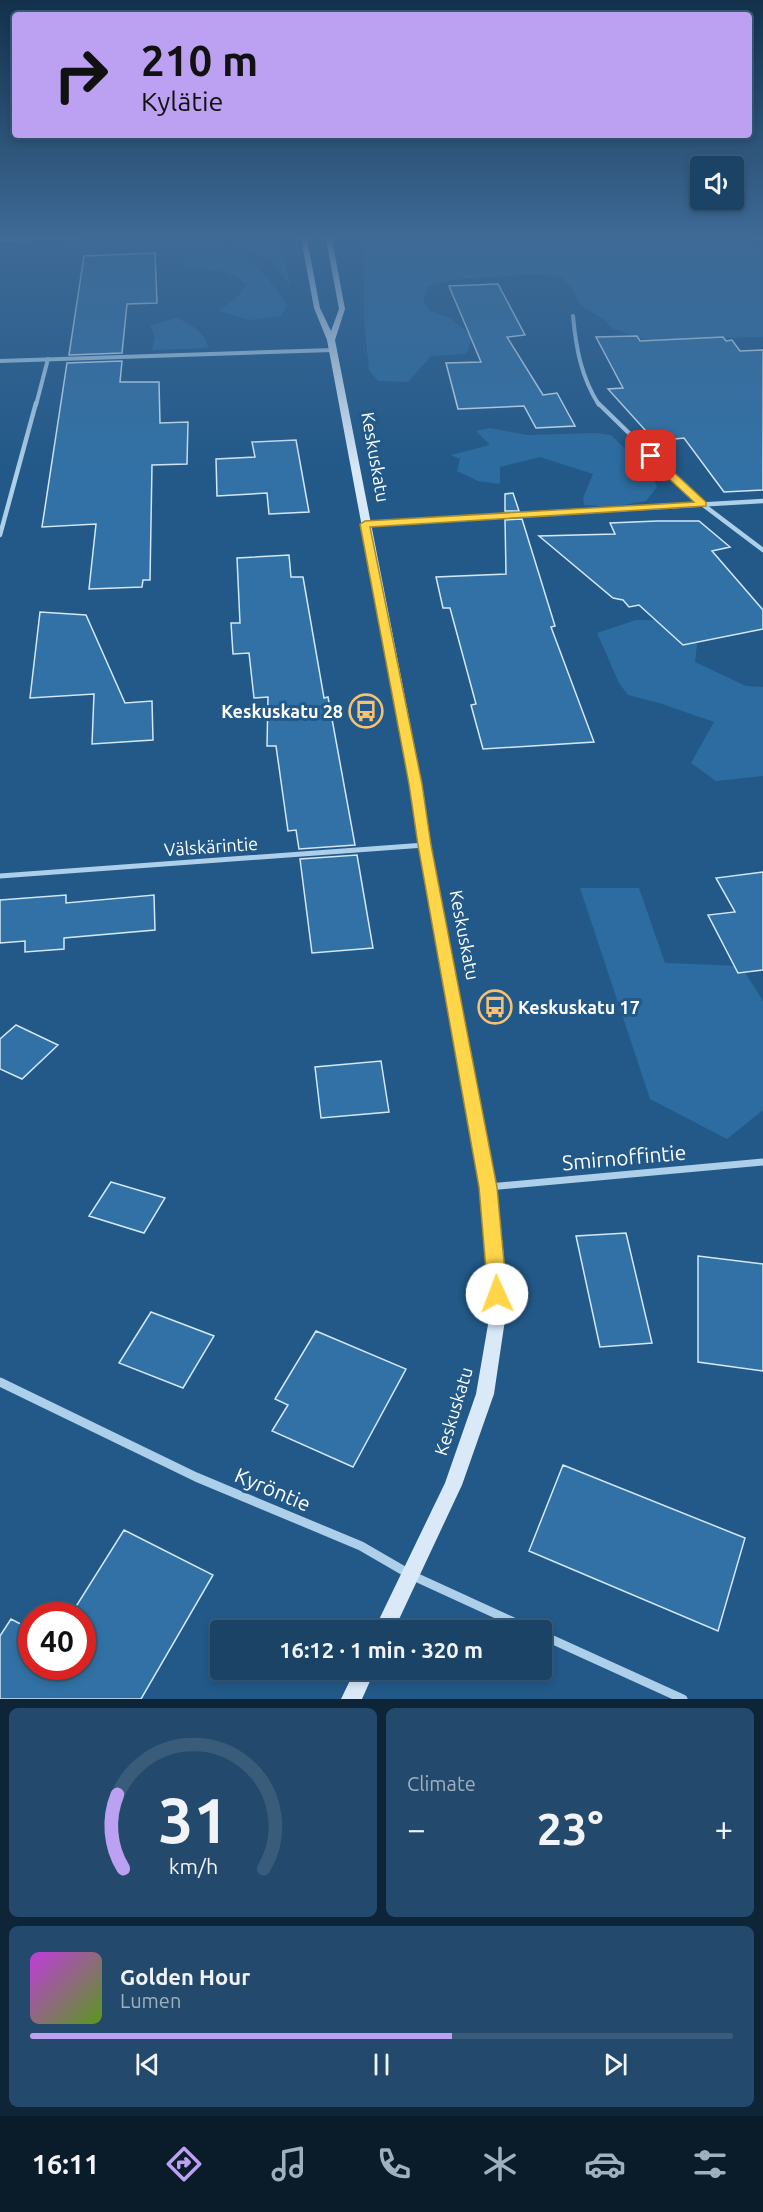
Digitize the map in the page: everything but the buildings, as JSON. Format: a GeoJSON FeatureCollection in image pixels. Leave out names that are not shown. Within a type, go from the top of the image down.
{"type":"FeatureCollection","features":[{"type":"Feature","properties":{"kind":"street","name":"Keskuskatu"},"geometry":{"type":"LineString","coordinates":[[319,313],[332,345],[399,696],[488,1187],[496,1257],[498,1313],[485,1394],[453,1485],[389,1620]]}},
{"type":"Feature","properties":{"kind":"street"},"geometry":{"type":"LineString","coordinates":[[0,361],[332,345],[341,313]]}},
{"type":"Feature","properties":{"kind":"street"},"geometry":{"type":"LineString","coordinates":[[573,316],[576,356],[589,391],[600,407],[702,504],[763,550]]}},
{"type":"Feature","properties":{"kind":"street"},"geometry":{"type":"LineString","coordinates":[[0,535],[48,359]]}},
{"type":"Feature","properties":{"kind":"street"},"geometry":{"type":"LineString","coordinates":[[365,524],[763,501]]}},
{"type":"Feature","properties":{"kind":"street","name":"Välskärintie"},"geometry":{"type":"LineString","coordinates":[[0,876],[425,845]]}},
{"type":"Feature","properties":{"kind":"street","name":"Smirnoffintie"},"geometry":{"type":"LineString","coordinates":[[488,1187],[763,1162]]}},
{"type":"Feature","properties":{"kind":"street","name":"Kyröntie"},"geometry":{"type":"LineString","coordinates":[[0,1382],[196,1477],[361,1546],[411,1575],[509,1620]]}},
{"type":"Feature","properties":{"kind":"street"},"geometry":{"type":"LineString","coordinates":[[552,1640],[683,1699]]}},
{"type":"Feature","properties":{"kind":"street"},"geometry":{"type":"LineString","coordinates":[[351,1699],[360,1680]]}},
{"type":"Feature","properties":{"kind":"shaded area"},"geometry":{"type":"Polygon","coordinates":[[[226,313],[282,313],[281,316],[251,320],[226,313]]]}},
{"type":"Feature","properties":{"kind":"shaded area"},"geometry":{"type":"Polygon","coordinates":[[[364,313],[436,313],[452,319],[473,337],[466,354],[431,356],[408,382],[378,381],[369,370],[364,313]]]}},
{"type":"Feature","properties":{"kind":"shaded area"},"geometry":{"type":"Polygon","coordinates":[[[594,313],[763,313],[763,337],[647,340],[613,329],[594,313]]]}},
{"type":"Feature","properties":{"kind":"shaded area"},"geometry":{"type":"Polygon","coordinates":[[[176,318],[191,325],[200,333],[207,342],[208,348],[152,350],[155,337],[150,325],[176,318]]]}},
{"type":"Feature","properties":{"kind":"shaded area"},"geometry":{"type":"Polygon","coordinates":[[[489,428],[528,435],[595,433],[611,435],[652,475],[657,487],[646,501],[612,507],[584,505],[583,498],[593,474],[540,457],[500,467],[500,484],[478,481],[457,471],[460,459],[451,455],[490,445],[476,431],[489,428]]]}},
{"type":"Feature","properties":{"kind":"shaded area"},"geometry":{"type":"Polygon","coordinates":[[[636,620],[682,620],[697,644],[695,662],[746,686],[763,687],[763,776],[716,781],[691,763],[714,722],[628,695],[619,683],[597,633],[636,620]]]}},
{"type":"Feature","properties":{"kind":"shaded area"},"geometry":{"type":"Polygon","coordinates":[[[580,888],[639,888],[665,963],[741,966],[763,1001],[763,1110],[727,1139],[650,1099],[580,888]]]}},
{"type":"Feature","properties":{"kind":"place","name":"Keskuskatu 28"},"geometry":{"type":"Point","coordinates":[366,711]}},
{"type":"Feature","properties":{"kind":"place","name":"Keskuskatu 17"},"geometry":{"type":"Point","coordinates":[495,1007]}},
{"type":"Feature","properties":{"kind":"route"},"geometry":{"type":"LineString","coordinates":[[497,1294],[496,1257],[488,1187],[425,845],[416,784],[365,524],[702,504],[651,456]]}}]}
